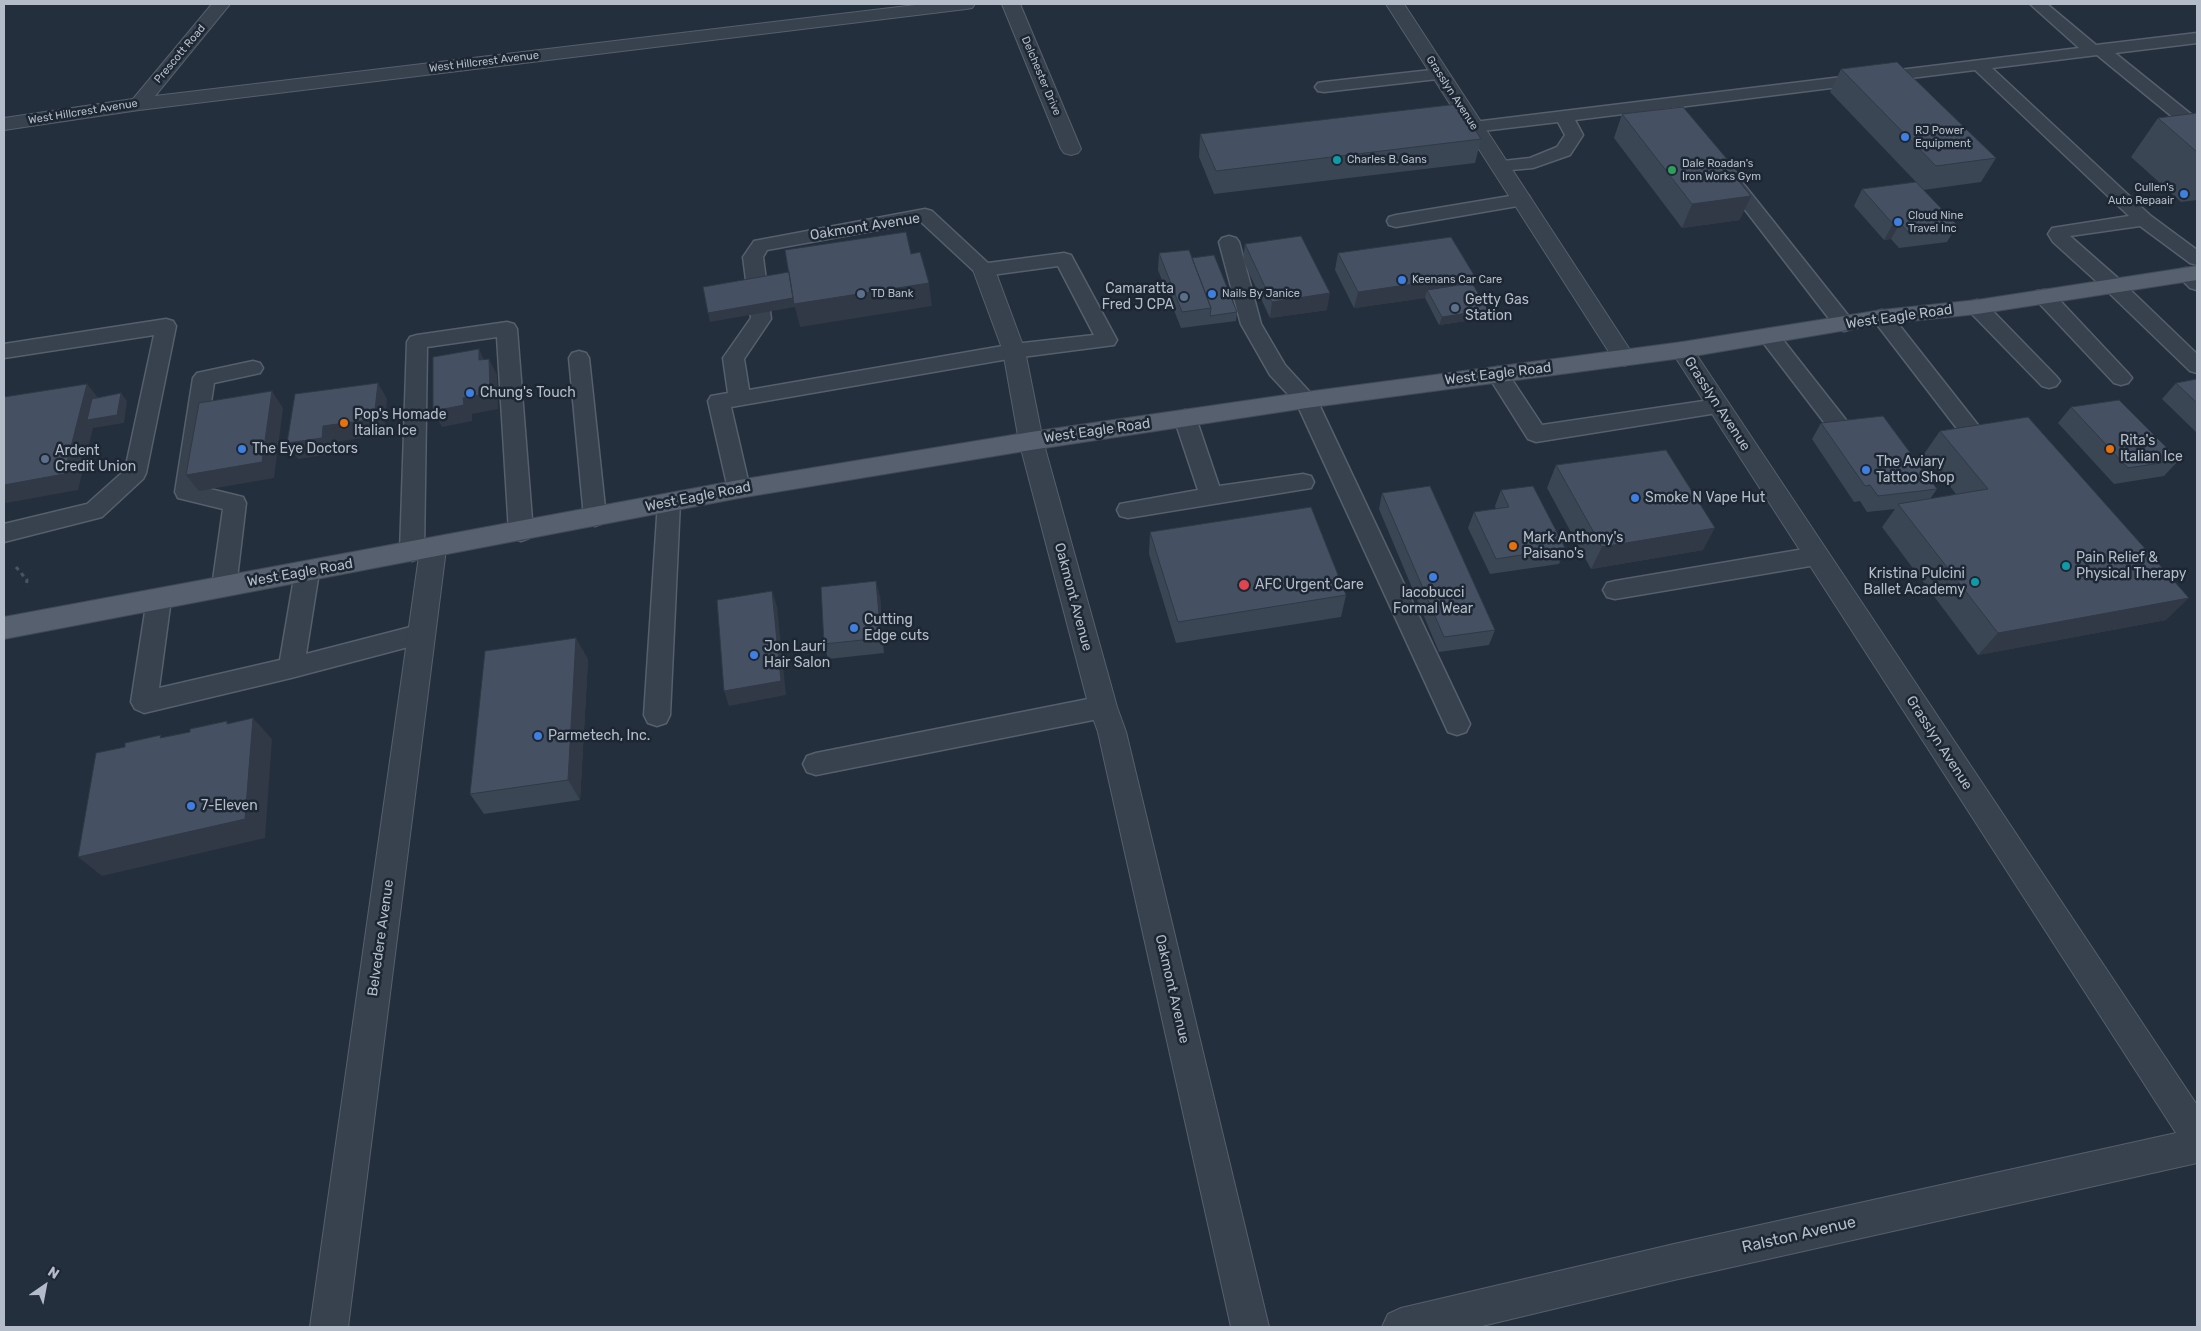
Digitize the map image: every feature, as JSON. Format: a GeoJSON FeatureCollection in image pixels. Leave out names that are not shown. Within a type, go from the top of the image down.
{"type":"FeatureCollection","features":[{"type":"Feature","properties":{"kind":"main road","name":"West Eagle Road"},"geometry":{"type":"LineString","coordinates":[[4,628],[521,532],[739,489],[1031,441],[1306,400],[1682,350],[1882,317],[1977,307],[2194,273]]}},
{"type":"Feature","properties":{"kind":"street","name":"Prescott Road"},"geometry":{"type":"LineString","coordinates":[[139,104],[221,4]]}},
{"type":"Feature","properties":{"kind":"street","name":"West Hillcrest Avenue"},"geometry":{"type":"LineString","coordinates":[[4,124],[139,104],[966,4]]}},
{"type":"Feature","properties":{"kind":"street","name":"Delchester Drive"},"geometry":{"type":"LineString","coordinates":[[1011,4],[1071,149]]}},
{"type":"Feature","properties":{"kind":"street","name":"Grasslyn Avenue"},"geometry":{"type":"LineString","coordinates":[[1395,4],[1624,358]]}},
{"type":"Feature","properties":{"kind":"street","name":"Oakmont Avenue"},"geometry":{"type":"LineString","coordinates":[[984,270],[1014,351],[1031,441],[1103,707],[1112,732],[1250,1327]]}},
{"type":"Feature","properties":{"kind":"street","name":"Grasslyn Avenue"},"geometry":{"type":"LineString","coordinates":[[1682,350],[2197,1135]]}},
{"type":"Feature","properties":{"kind":"street","name":"Belvedere Avenue"},"geometry":{"type":"LineString","coordinates":[[329,1327],[422,634],[422,550]]}},
{"type":"Feature","properties":{"kind":"street","name":"Ralston Avenue"},"geometry":{"type":"LineString","coordinates":[[1401,1327],[1674,1262],[2197,1146]]}},
{"type":"Feature","properties":{"kind":"lane"},"geometry":{"type":"LineString","coordinates":[[2038,4],[2197,128]]}},
{"type":"Feature","properties":{"kind":"lane"},"geometry":{"type":"LineString","coordinates":[[1474,127],[2197,38]]}},
{"type":"Feature","properties":{"kind":"lane"},"geometry":{"type":"LineString","coordinates":[[1979,65],[2144,220],[2194,273]]}},
{"type":"Feature","properties":{"kind":"lane"},"geometry":{"type":"LineString","coordinates":[[1324,87],[1440,74]]}},
{"type":"Feature","properties":{"kind":"lane"},"geometry":{"type":"LineString","coordinates":[[1671,103],[1683,118]]}},
{"type":"Feature","properties":{"kind":"lane"},"geometry":{"type":"LineString","coordinates":[[1500,166],[1533,162],[1564,151],[1574,135],[1564,116]]}},
{"type":"Feature","properties":{"kind":"lane"},"geometry":{"type":"LineString","coordinates":[[1718,164],[1844,324]]}},
{"type":"Feature","properties":{"kind":"lane"},"geometry":{"type":"LineString","coordinates":[[1396,221],[1522,200]]}},
{"type":"Feature","properties":{"kind":"lane","name":"Oakmont Avenue"},"geometry":{"type":"LineString","coordinates":[[740,399],[734,358],[761,319],[753,257],[761,245],[925,216],[984,270]]}},
{"type":"Feature","properties":{"kind":"lane"},"geometry":{"type":"LineString","coordinates":[[2144,220],[2059,232],[2058,234],[2060,238],[2197,366]]}},
{"type":"Feature","properties":{"kind":"lane"},"geometry":{"type":"LineString","coordinates":[[1229,242],[1251,324],[1277,370],[1306,400],[1457,724]]}},
{"type":"Feature","properties":{"kind":"lane"},"geometry":{"type":"LineString","coordinates":[[739,489],[719,401],[740,399],[1014,351],[1107,340],[1064,259],[984,270]]}},
{"type":"Feature","properties":{"kind":"lane"},"geometry":{"type":"LineString","coordinates":[[2044,296],[2121,378]]}},
{"type":"Feature","properties":{"kind":"lane"},"geometry":{"type":"LineString","coordinates":[[1977,307],[2049,381]]}},
{"type":"Feature","properties":{"kind":"lane"},"geometry":{"type":"LineString","coordinates":[[1882,317],[1970,430]]}},
{"type":"Feature","properties":{"kind":"lane"},"geometry":{"type":"LineString","coordinates":[[4,351],[166,326],[135,473],[94,511],[4,533]]}},
{"type":"Feature","properties":{"kind":"lane"},"geometry":{"type":"LineString","coordinates":[[422,550],[417,342],[507,329],[521,532]]}},
{"type":"Feature","properties":{"kind":"lane"},"geometry":{"type":"LineString","coordinates":[[1769,336],[1838,425]]}},
{"type":"Feature","properties":{"kind":"lane"},"geometry":{"type":"LineString","coordinates":[[579,358],[595,517]]}},
{"type":"Feature","properties":{"kind":"lane"},"geometry":{"type":"LineString","coordinates":[[224,587],[235,503],[186,492],[204,378],[253,368]]}},
{"type":"Feature","properties":{"kind":"lane"},"geometry":{"type":"LineString","coordinates":[[1498,374],[1536,434],[1717,406]]}},
{"type":"Feature","properties":{"kind":"lane"},"geometry":{"type":"LineString","coordinates":[[1185,418],[1211,496]]}},
{"type":"Feature","properties":{"kind":"lane"},"geometry":{"type":"LineString","coordinates":[[1128,510],[1303,482]]}},
{"type":"Feature","properties":{"kind":"lane"},"geometry":{"type":"LineString","coordinates":[[658,715],[669,502]]}},
{"type":"Feature","properties":{"kind":"lane"},"geometry":{"type":"LineString","coordinates":[[1615,590],[1816,556]]}},
{"type":"Feature","properties":{"kind":"lane"},"geometry":{"type":"LineString","coordinates":[[292,668],[307,572]]}},
{"type":"Feature","properties":{"kind":"lane"},"geometry":{"type":"LineString","coordinates":[[158,598],[144,702],[292,668],[422,634]]}},
{"type":"Feature","properties":{"kind":"lane"},"geometry":{"type":"LineString","coordinates":[[816,764],[1103,707]]}},
{"type":"Feature","properties":{"kind":"building"},"geometry":{"type":"Polygon","coordinates":[[[1897,62],[1996,158],[1936,166],[1841,69],[1897,62]]]}},
{"type":"Feature","properties":{"kind":"building"},"geometry":{"type":"Polygon","coordinates":[[[1458,104],[1481,139],[1216,171],[1200,134],[1458,104]]]}},
{"type":"Feature","properties":{"kind":"building"},"geometry":{"type":"Polygon","coordinates":[[[1683,107],[1743,178],[1737,179],[1751,196],[1692,204],[1622,114],[1683,107]]]}},
{"type":"Feature","properties":{"kind":"building"},"geometry":{"type":"Polygon","coordinates":[[[2197,113],[2197,152],[2158,118],[2197,113]]]}},
{"type":"Feature","properties":{"kind":"building"},"geometry":{"type":"Polygon","coordinates":[[[1916,182],[1957,225],[1908,232],[1900,223],[1893,224],[1862,189],[1916,182]]]}},
{"type":"Feature","properties":{"kind":"building"},"geometry":{"type":"Polygon","coordinates":[[[906,232],[911,254],[920,252],[929,283],[794,304],[785,250],[906,232]]]}},
{"type":"Feature","properties":{"kind":"building"},"geometry":{"type":"Polygon","coordinates":[[[1301,236],[1330,293],[1272,302],[1245,244],[1301,236]]]}},
{"type":"Feature","properties":{"kind":"building"},"geometry":{"type":"Polygon","coordinates":[[[1451,237],[1474,275],[1358,292],[1338,253],[1451,237]]]}},
{"type":"Feature","properties":{"kind":"building"},"geometry":{"type":"Polygon","coordinates":[[[1189,250],[1211,308],[1182,312],[1159,253],[1189,250]]]}},
{"type":"Feature","properties":{"kind":"building","name":"Nails By Janice"},"geometry":{"type":"Polygon","coordinates":[[[1214,255],[1237,312],[1210,316],[1211,308],[1192,258],[1214,255]]]}},
{"type":"Feature","properties":{"kind":"building"},"geometry":{"type":"Polygon","coordinates":[[[789,272],[793,298],[708,313],[703,287],[789,272]]]}},
{"type":"Feature","properties":{"kind":"building","name":"Getty Gas Station"},"geometry":{"type":"Polygon","coordinates":[[[1472,283],[1488,310],[1442,317],[1427,290],[1472,283]]]}},
{"type":"Feature","properties":{"kind":"building"},"geometry":{"type":"Polygon","coordinates":[[[479,349],[479,360],[489,359],[490,393],[463,398],[464,405],[433,411],[433,357],[479,349]]]}},
{"type":"Feature","properties":{"kind":"building"},"geometry":{"type":"Polygon","coordinates":[[[2197,379],[2197,403],[2176,383],[2197,379]]]}},
{"type":"Feature","properties":{"kind":"building"},"geometry":{"type":"Polygon","coordinates":[[[378,383],[374,419],[323,426],[322,438],[287,443],[295,394],[378,383]]]}},
{"type":"Feature","properties":{"kind":"building","name":"Ardent Credit Union"},"geometry":{"type":"Polygon","coordinates":[[[87,384],[64,474],[4,485],[4,397],[87,384]]]}},
{"type":"Feature","properties":{"kind":"building"},"geometry":{"type":"Polygon","coordinates":[[[272,391],[262,462],[186,475],[199,403],[272,391]]]}},
{"type":"Feature","properties":{"kind":"building"},"geometry":{"type":"Polygon","coordinates":[[[121,393],[117,415],[87,420],[92,399],[121,393]]]}},
{"type":"Feature","properties":{"kind":"building"},"geometry":{"type":"Polygon","coordinates":[[[2119,400],[2179,460],[2128,468],[2071,407],[2119,400]]]}},
{"type":"Feature","properties":{"kind":"building"},"geometry":{"type":"Polygon","coordinates":[[[1883,416],[1937,489],[1878,496],[1870,485],[1865,486],[1821,423],[1883,416]]]}},
{"type":"Feature","properties":{"kind":"building"},"geometry":{"type":"Polygon","coordinates":[[[2028,417],[2189,598],[1998,633],[1898,504],[1988,489],[1940,431],[2028,417]]]}},
{"type":"Feature","properties":{"kind":"building"},"geometry":{"type":"Polygon","coordinates":[[[1666,450],[1715,528],[1602,547],[1556,465],[1666,450]]]}},
{"type":"Feature","properties":{"kind":"building","name":"Iacobucci Formal Wear"},"geometry":{"type":"Polygon","coordinates":[[[1430,486],[1495,630],[1444,637],[1382,493],[1430,486]]]}},
{"type":"Feature","properties":{"kind":"building","name":"Mark Anthony's Paisano's"},"geometry":{"type":"Polygon","coordinates":[[[1533,486],[1565,548],[1496,559],[1474,512],[1509,507],[1501,490],[1533,486]]]}},
{"type":"Feature","properties":{"kind":"building","name":"AFC Urgent Care"},"geometry":{"type":"Polygon","coordinates":[[[1311,507],[1346,595],[1178,622],[1150,532],[1311,507]]]}},
{"type":"Feature","properties":{"kind":"building","name":"Cutting Edge cuts"},"geometry":{"type":"Polygon","coordinates":[[[876,581],[881,638],[824,644],[821,587],[876,581]]]}},
{"type":"Feature","properties":{"kind":"building","name":"Jon Lauri Hair Salon"},"geometry":{"type":"Polygon","coordinates":[[[772,591],[781,681],[724,691],[717,600],[772,591]]]}},
{"type":"Feature","properties":{"kind":"building","name":"Parmetech, Inc."},"geometry":{"type":"Polygon","coordinates":[[[576,638],[568,780],[470,794],[485,651],[576,638]]]}},
{"type":"Feature","properties":{"kind":"building","name":"7-Eleven"},"geometry":{"type":"Polygon","coordinates":[[[253,718],[245,819],[78,857],[96,753],[125,747],[125,743],[161,735],[160,738],[190,732],[190,729],[227,721],[227,724],[253,718]]]}},
{"type":"Feature","properties":{"kind":"place","name":"RJ Power Equipment"},"geometry":{"type":"Point","coordinates":[1905,137]}},
{"type":"Feature","properties":{"kind":"place","name":"Charles B. Gans"},"geometry":{"type":"Point","coordinates":[1337,160]}},
{"type":"Feature","properties":{"kind":"place","name":"Dale Roadan's Iron Works Gym"},"geometry":{"type":"Point","coordinates":[1672,170]}},
{"type":"Feature","properties":{"kind":"place","name":"Cullen's Auto Repaair"},"geometry":{"type":"Point","coordinates":[2184,194]}},
{"type":"Feature","properties":{"kind":"place","name":"Cloud Nine Travel Inc"},"geometry":{"type":"Point","coordinates":[1898,222]}},
{"type":"Feature","properties":{"kind":"place","name":"Keenans Car Care"},"geometry":{"type":"Point","coordinates":[1402,280]}},
{"type":"Feature","properties":{"kind":"place","name":"TD Bank"},"geometry":{"type":"Point","coordinates":[861,294]}},
{"type":"Feature","properties":{"kind":"place","name":"Nails By Janice"},"geometry":{"type":"Point","coordinates":[1212,294]}},
{"type":"Feature","properties":{"kind":"place","name":"Camaratta Fred J CPA"},"geometry":{"type":"Point","coordinates":[1184,297]}},
{"type":"Feature","properties":{"kind":"place","name":"Getty Gas Station"},"geometry":{"type":"Point","coordinates":[1455,308]}},
{"type":"Feature","properties":{"kind":"place","name":"Chung's Touch"},"geometry":{"type":"Point","coordinates":[470,393]}},
{"type":"Feature","properties":{"kind":"place","name":"Pop's Homade Italian Ice"},"geometry":{"type":"Point","coordinates":[344,423]}},
{"type":"Feature","properties":{"kind":"place","name":"The Eye Doctors"},"geometry":{"type":"Point","coordinates":[242,449]}},
{"type":"Feature","properties":{"kind":"place","name":"Rita's Italian Ice"},"geometry":{"type":"Point","coordinates":[2110,449]}},
{"type":"Feature","properties":{"kind":"place","name":"Ardent Credit Union"},"geometry":{"type":"Point","coordinates":[45,459]}},
{"type":"Feature","properties":{"kind":"place","name":"The Aviary Tattoo Shop"},"geometry":{"type":"Point","coordinates":[1866,470]}},
{"type":"Feature","properties":{"kind":"place","name":"Smoke N Vape Hut"},"geometry":{"type":"Point","coordinates":[1635,498]}},
{"type":"Feature","properties":{"kind":"place","name":"Mark Anthony's Paisano's"},"geometry":{"type":"Point","coordinates":[1513,546]}},
{"type":"Feature","properties":{"kind":"place","name":"Pain Relief & Physical Therapy"},"geometry":{"type":"Point","coordinates":[2066,566]}},
{"type":"Feature","properties":{"kind":"place","name":"Iacobucci Formal Wear"},"geometry":{"type":"Point","coordinates":[1433,577]}},
{"type":"Feature","properties":{"kind":"place","name":"Kristina Pulcini Ballet Academy"},"geometry":{"type":"Point","coordinates":[1975,582]}},
{"type":"Feature","properties":{"kind":"place","name":"AFC Urgent Care"},"geometry":{"type":"Point","coordinates":[1244,585]}},
{"type":"Feature","properties":{"kind":"place","name":"Cutting Edge cuts"},"geometry":{"type":"Point","coordinates":[854,628]}},
{"type":"Feature","properties":{"kind":"place","name":"Jon Lauri Hair Salon"},"geometry":{"type":"Point","coordinates":[754,655]}},
{"type":"Feature","properties":{"kind":"place","name":"Parmetech, Inc."},"geometry":{"type":"Point","coordinates":[538,736]}},
{"type":"Feature","properties":{"kind":"place","name":"7-Eleven"},"geometry":{"type":"Point","coordinates":[191,806]}}]}
